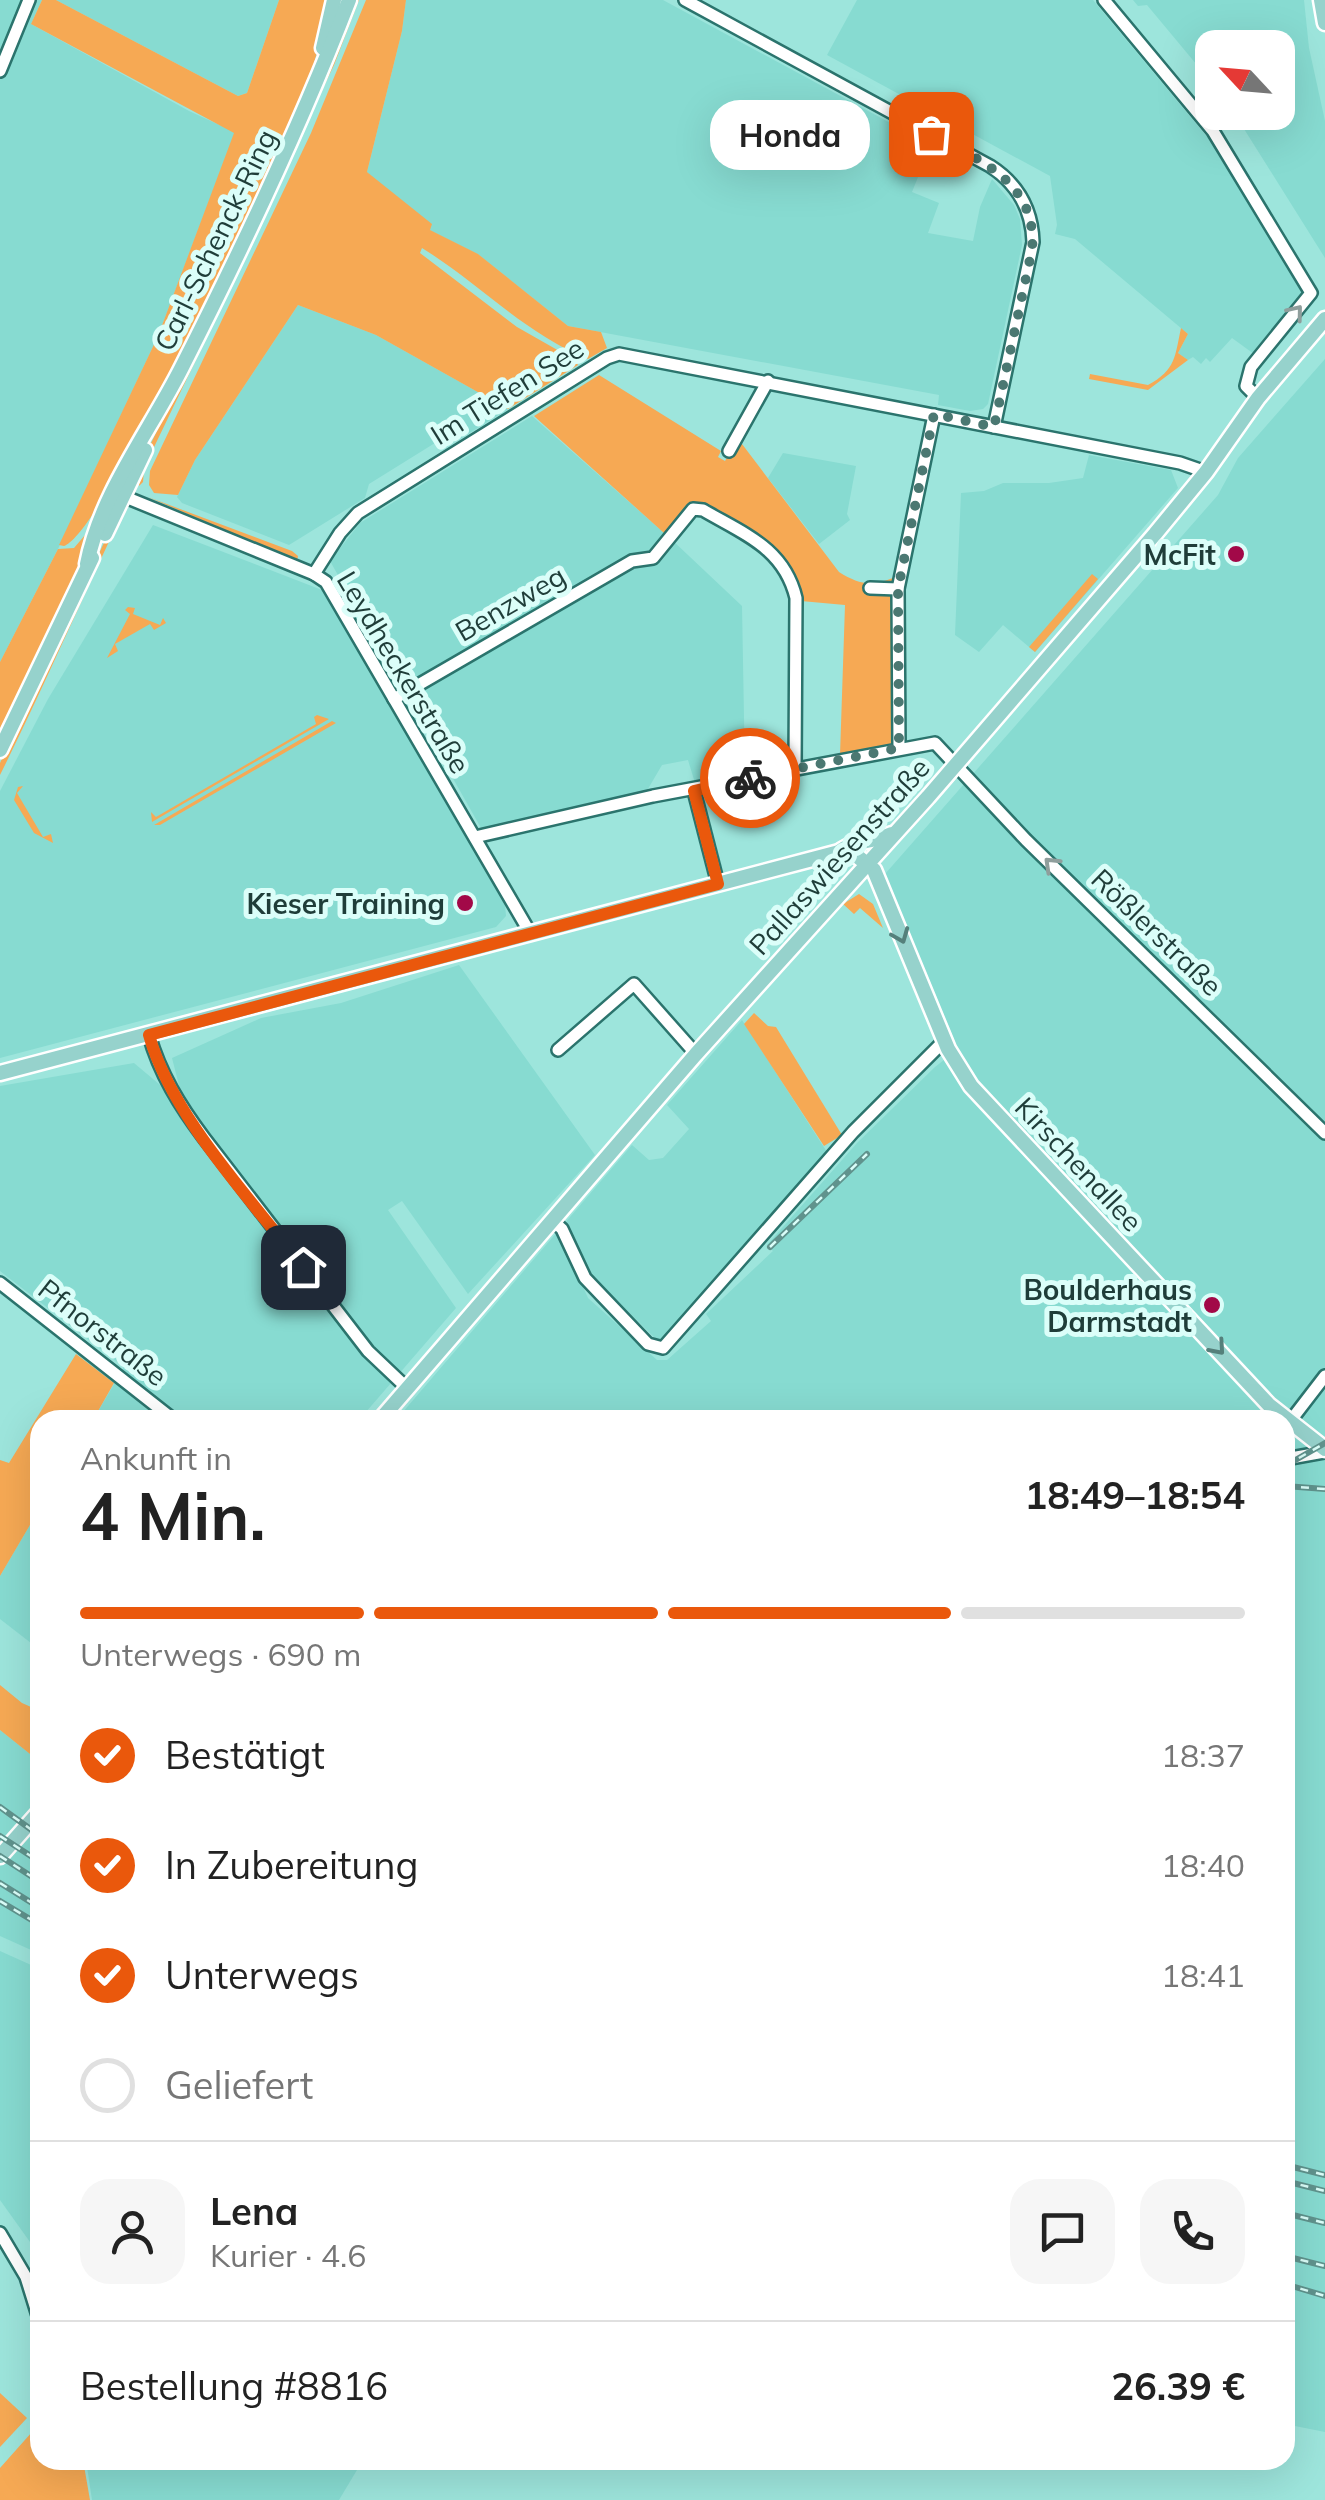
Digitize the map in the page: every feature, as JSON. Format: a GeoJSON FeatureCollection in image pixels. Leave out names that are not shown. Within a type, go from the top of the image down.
{"type":"FeatureCollection","features":[{"type":"Feature","properties":{"kind":"main road","name":"Carl-Schenck-Ring"},"geometry":{"type":"LineString","coordinates":[[310,97],[334,0]]}},
{"type":"Feature","properties":{"kind":"main road","name":"Carl-Schenck-Ring"},"geometry":{"type":"LineString","coordinates":[[0,750],[88,564],[94,535],[206,320],[310,97],[349,0]]}},
{"type":"Feature","properties":{"kind":"main road"},"geometry":{"type":"LineString","coordinates":[[1321,0],[1325,24]]}},
{"type":"Feature","properties":{"kind":"main road","name":"Pallaswiesenstraße"},"geometry":{"type":"LineString","coordinates":[[388,1410],[696,1054],[954,766],[1206,472],[1258,398],[1325,319]]}},
{"type":"Feature","properties":{"kind":"main road"},"geometry":{"type":"LineString","coordinates":[[840,852],[847,846],[878,841],[897,832]]}},
{"type":"Feature","properties":{"kind":"main road"},"geometry":{"type":"LineString","coordinates":[[0,1073],[840,852],[868,864]]}},
{"type":"Feature","properties":{"kind":"main road","name":"Kirschenallee"},"geometry":{"type":"LineString","coordinates":[[868,864],[944,1041],[971,1086],[1273,1410]]}},
{"type":"Feature","properties":{"kind":"main road","name":"Kirschenallee"},"geometry":{"type":"LineString","coordinates":[[1295,1430],[1325,1451]]}},
{"type":"Feature","properties":{"kind":"main road"},"geometry":{"type":"LineString","coordinates":[[0,1856],[30,1822]]}},
{"type":"Feature","properties":{"kind":"street"},"geometry":{"type":"LineString","coordinates":[[0,71],[30,0]]}},
{"type":"Feature","properties":{"kind":"street"},"geometry":{"type":"LineString","coordinates":[[686,0],[990,166],[1017,190],[1029,213],[1033,242],[994,427]]}},
{"type":"Feature","properties":{"kind":"street"},"geometry":{"type":"LineString","coordinates":[[1104,0],[1213,131],[1311,294],[1252,368],[1246,386],[1258,398]]}},
{"type":"Feature","properties":{"kind":"street","name":"Im Tiefen See"},"geometry":{"type":"LineString","coordinates":[[314,574],[355,515],[612,356],[633,354],[1180,463],[1206,472]]}},
{"type":"Feature","properties":{"kind":"street"},"geometry":{"type":"LineString","coordinates":[[729,451],[768,381]]}},
{"type":"Feature","properties":{"kind":"street"},"geometry":{"type":"LineString","coordinates":[[474,837],[899,748],[898,589],[934,414]]}},
{"type":"Feature","properties":{"kind":"street","name":"Leydheckerstraße"},"geometry":{"type":"LineString","coordinates":[[118,495],[314,574],[333,592],[529,932]]}},
{"type":"Feature","properties":{"kind":"street","name":"Benzweg"},"geometry":{"type":"LineString","coordinates":[[394,699],[632,561],[653,558],[693,510],[703,510],[764,546],[783,563],[791,577],[796,598],[794,768]]}},
{"type":"Feature","properties":{"kind":"street"},"geometry":{"type":"LineString","coordinates":[[870,588],[898,589]]}},
{"type":"Feature","properties":{"kind":"street","name":"Rößlerstraße"},"geometry":{"type":"LineString","coordinates":[[899,748],[934,744],[1325,1133]]}},
{"type":"Feature","properties":{"kind":"street"},"geometry":{"type":"LineString","coordinates":[[694,791],[718,884]]}},
{"type":"Feature","properties":{"kind":"street"},"geometry":{"type":"LineString","coordinates":[[558,1050],[634,984],[696,1054]]}},
{"type":"Feature","properties":{"kind":"street"},"geometry":{"type":"LineString","coordinates":[[149,1035],[160,1067],[188,1117],[368,1350],[407,1388]]}},
{"type":"Feature","properties":{"kind":"street"},"geometry":{"type":"LineString","coordinates":[[552,1220],[562,1229],[585,1278],[648,1344],[662,1348],[853,1132],[944,1041]]}},
{"type":"Feature","properties":{"kind":"street","name":"Pfnorstraße"},"geometry":{"type":"LineString","coordinates":[[0,1283],[161,1410]]}},
{"type":"Feature","properties":{"kind":"street"},"geometry":{"type":"LineString","coordinates":[[1295,1415],[1325,1376]]}},
{"type":"Feature","properties":{"kind":"street"},"geometry":{"type":"LineString","coordinates":[[1295,1457],[1325,1451]]}},
{"type":"Feature","properties":{"kind":"street"},"geometry":{"type":"LineString","coordinates":[[0,2233],[30,2290]]}},
{"type":"Feature","properties":{"kind":"shaded area"},"geometry":{"type":"Polygon","coordinates":[[[0,0],[42,0],[31,24],[235,132],[158,336],[0,662],[0,0]]]}},
{"type":"Feature","properties":{"kind":"shaded area"},"geometry":{"type":"Polygon","coordinates":[[[42,0],[56,0],[238,96],[247,93],[279,0],[328,0],[303,97],[224,271],[114,481],[85,526],[64,546],[59,545],[158,336],[234,133],[31,24],[42,0]]]}},
{"type":"Feature","properties":{"kind":"shaded area"},"geometry":{"type":"Polygon","coordinates":[[[56,0],[279,0],[247,93],[238,96],[56,0]]]}},
{"type":"Feature","properties":{"kind":"shaded area"},"geometry":{"type":"Polygon","coordinates":[[[355,0],[359,0],[334,65],[293,151],[355,0]]]}},
{"type":"Feature","properties":{"kind":"shaded area"},"geometry":{"type":"Polygon","coordinates":[[[366,0],[406,0],[367,172],[432,224],[430,230],[478,254],[568,326],[601,332],[607,348],[588,359],[565,348],[522,322],[422,248],[420,253],[517,327],[578,365],[508,409],[376,335],[298,305],[195,460],[178,495],[154,493],[149,485],[150,471],[311,133],[366,0]]]}},
{"type":"Feature","properties":{"kind":"shaded area"},"geometry":{"type":"Polygon","coordinates":[[[406,0],[663,0],[931,145],[912,192],[939,203],[928,233],[973,241],[980,207],[992,179],[1014,205],[1020,219],[1022,245],[988,404],[970,411],[938,405],[939,395],[568,326],[479,255],[429,230],[367,172],[406,0]]]}},
{"type":"Feature","properties":{"kind":"shaded area"},"geometry":{"type":"Polygon","coordinates":[[[857,0],[1093,0],[1195,122],[1195,130],[1201,130],[1218,150],[1306,295],[1254,354],[1232,338],[1210,362],[1206,358],[1201,364],[1193,357],[1188,360],[1178,353],[1188,334],[1075,239],[1055,234],[1050,176],[827,55],[857,0]]]}},
{"type":"Feature","properties":{"kind":"shaded area"},"geometry":{"type":"Polygon","coordinates":[[[1133,0],[1304,0],[1309,48],[1325,121],[1325,258],[1245,130],[1295,130],[1295,30],[1195,30],[1195,63],[1147,5],[1138,6],[1133,0]]]}},
{"type":"Feature","properties":{"kind":"shaded area"},"geometry":{"type":"Polygon","coordinates":[[[289,158],[290,164],[144,468],[139,486],[140,466],[289,158]]]}},
{"type":"Feature","properties":{"kind":"shaded area"},"geometry":{"type":"Polygon","coordinates":[[[298,305],[376,335],[508,409],[457,441],[443,438],[369,484],[365,498],[289,545],[182,503],[177,497],[195,460],[298,305]]]}},
{"type":"Feature","properties":{"kind":"shaded area"},"geometry":{"type":"Polygon","coordinates":[[[1181,328],[1188,334],[1178,353],[1188,360],[1148,390],[1089,379],[1090,374],[1148,385],[1169,368],[1181,328]]]}},
{"type":"Feature","properties":{"kind":"shaded area"},"geometry":{"type":"Polygon","coordinates":[[[1325,359],[1325,2432],[1295,2426],[1295,1410],[405,1410],[558,1231],[588,1298],[657,1360],[667,1360],[711,1321],[706,1314],[773,1251],[767,1245],[857,1143],[958,1049],[885,874],[1218,495],[1238,458],[1325,359]]]}},
{"type":"Feature","properties":{"kind":"shaded area"},"geometry":{"type":"Polygon","coordinates":[[[599,375],[721,451],[718,457],[725,461],[741,435],[742,444],[839,572],[866,583],[895,577],[895,744],[840,755],[845,605],[801,601],[789,568],[778,556],[707,508],[664,533],[534,416],[599,375]]]}},
{"type":"Feature","properties":{"kind":"shaded area"},"geometry":{"type":"Polygon","coordinates":[[[532,416],[742,606],[745,773],[695,783],[688,760],[662,765],[645,794],[481,828],[330,561],[360,523],[532,416]]]}},
{"type":"Feature","properties":{"kind":"shaded area"},"geometry":{"type":"Polygon","coordinates":[[[783,453],[856,466],[847,514],[850,520],[819,544],[768,478],[783,453]]]}},
{"type":"Feature","properties":{"kind":"shaded area"},"geometry":{"type":"Polygon","coordinates":[[[1089,455],[1171,470],[1178,488],[1035,652],[1003,625],[979,652],[955,635],[961,493],[984,491],[1003,483],[1083,478],[1089,455]]]}},
{"type":"Feature","properties":{"kind":"shaded area"},"geometry":{"type":"Polygon","coordinates":[[[148,497],[292,551],[298,556],[297,561],[148,497]]]}},
{"type":"Feature","properties":{"kind":"shaded area"},"geometry":{"type":"Polygon","coordinates":[[[97,521],[71,587],[0,737],[0,662],[58,549],[74,548],[97,521]]]}},
{"type":"Feature","properties":{"kind":"shaded area"},"geometry":{"type":"Polygon","coordinates":[[[153,525],[322,590],[505,905],[506,916],[496,927],[0,1058],[0,791],[48,699],[153,525]]]}},
{"type":"Feature","properties":{"kind":"shaded area"},"geometry":{"type":"Polygon","coordinates":[[[111,528],[113,533],[0,775],[0,763],[111,528]]]}},
{"type":"Feature","properties":{"kind":"shaded area"},"geometry":{"type":"Polygon","coordinates":[[[1092,574],[1098,579],[1035,652],[1029,647],[1092,574]]]}},
{"type":"Feature","properties":{"kind":"shaded area"},"geometry":{"type":"Polygon","coordinates":[[[135,608],[133,614],[160,625],[163,618],[166,623],[154,630],[150,624],[115,644],[118,651],[107,658],[130,614],[125,610],[135,608]]]}},
{"type":"Feature","properties":{"kind":"shaded area"},"geometry":{"type":"Polygon","coordinates":[[[317,715],[329,719],[152,822],[151,812],[156,817],[316,724],[317,715]]]}},
{"type":"Feature","properties":{"kind":"shaded area"},"geometry":{"type":"Polygon","coordinates":[[[332,721],[336,723],[154,825],[332,721]]]}},
{"type":"Feature","properties":{"kind":"shaded area"},"geometry":{"type":"Polygon","coordinates":[[[23,786],[17,793],[43,837],[51,834],[53,843],[34,833],[14,800],[18,787],[23,786]]]}},
{"type":"Feature","properties":{"kind":"shaded area"},"geometry":{"type":"Polygon","coordinates":[[[859,894],[873,904],[883,928],[860,908],[854,914],[843,904],[859,894]]]}},
{"type":"Feature","properties":{"kind":"shaded area"},"geometry":{"type":"Polygon","coordinates":[[[459,965],[595,1155],[468,1294],[402,1201],[388,1210],[456,1308],[368,1410],[99,1410],[124,1367],[0,1271],[0,1086],[134,1063],[184,1105],[172,1058],[261,1018],[341,1003],[459,965]]]}},
{"type":"Feature","properties":{"kind":"shaded area"},"geometry":{"type":"Polygon","coordinates":[[[754,1013],[768,1026],[776,1027],[842,1135],[824,1146],[744,1024],[754,1013]]]}},
{"type":"Feature","properties":{"kind":"shaded area"},"geometry":{"type":"Polygon","coordinates":[[[742,1020],[827,1152],[660,1343],[588,1272],[564,1224],[632,1145],[649,1160],[663,1158],[689,1129],[667,1105],[742,1020]]]}},
{"type":"Feature","properties":{"kind":"shaded area"},"geometry":{"type":"Polygon","coordinates":[[[76,1354],[114,1383],[99,1410],[42,1410],[76,1354]]]}},
{"type":"Feature","properties":{"kind":"shaded area"},"geometry":{"type":"Polygon","coordinates":[[[30,1429],[30,1525],[0,1576],[0,1460],[9,1463],[30,1429]]]}},
{"type":"Feature","properties":{"kind":"shaded area"},"geometry":{"type":"Polygon","coordinates":[[[30,1525],[30,1642],[0,1619],[0,1576],[30,1525]]]}},
{"type":"Feature","properties":{"kind":"shaded area"},"geometry":{"type":"Polygon","coordinates":[[[0,1685],[30,1707],[30,1754],[0,1730],[0,1685]]]}},
{"type":"Feature","properties":{"kind":"shaded area"},"geometry":{"type":"Polygon","coordinates":[[[0,1730],[30,1754],[30,1950],[0,1936],[0,1730]]]}},
{"type":"Feature","properties":{"kind":"shaded area"},"geometry":{"type":"Polygon","coordinates":[[[0,1951],[30,1964],[30,2242],[0,2200],[0,1951]]]}},
{"type":"Feature","properties":{"kind":"shaded area"},"geometry":{"type":"Polygon","coordinates":[[[0,2393],[27,2418],[0,2447],[0,2393]]]}},
{"type":"Feature","properties":{"kind":"shaded area"},"geometry":{"type":"Polygon","coordinates":[[[30,2434],[30,2470],[85,2470],[90,2500],[0,2500],[0,2468],[30,2434]]]}},
{"type":"Feature","properties":{"kind":"shaded area"},"geometry":{"type":"Polygon","coordinates":[[[88,2470],[357,2470],[339,2500],[92,2500],[88,2470]]]}},
{"type":"Feature","properties":{"kind":"railway"},"geometry":{"type":"LineString","coordinates":[[770,1247],[867,1154]]}},
{"type":"Feature","properties":{"kind":"railway"},"geometry":{"type":"LineString","coordinates":[[1295,1460],[1325,1443]]}},
{"type":"Feature","properties":{"kind":"railway"},"geometry":{"type":"LineString","coordinates":[[1295,1487],[1325,1489]]}},
{"type":"Feature","properties":{"kind":"railway"},"geometry":{"type":"LineString","coordinates":[[0,1807],[30,1829]]}},
{"type":"Feature","properties":{"kind":"railway"},"geometry":{"type":"LineString","coordinates":[[0,1836],[30,1856]]}},
{"type":"Feature","properties":{"kind":"railway"},"geometry":{"type":"LineString","coordinates":[[0,1856],[30,1876]]}},
{"type":"Feature","properties":{"kind":"railway"},"geometry":{"type":"LineString","coordinates":[[0,1883],[30,1902]]}},
{"type":"Feature","properties":{"kind":"railway"},"geometry":{"type":"LineString","coordinates":[[0,1901],[30,1919]]}},
{"type":"Feature","properties":{"kind":"railway"},"geometry":{"type":"LineString","coordinates":[[1295,2168],[1325,2175]]}},
{"type":"Feature","properties":{"kind":"railway"},"geometry":{"type":"LineString","coordinates":[[1295,2184],[1325,2191]]}},
{"type":"Feature","properties":{"kind":"railway"},"geometry":{"type":"LineString","coordinates":[[1295,2216],[1325,2223]]}},
{"type":"Feature","properties":{"kind":"railway"},"geometry":{"type":"LineString","coordinates":[[1295,2258],[1325,2266]]}},
{"type":"Feature","properties":{"kind":"railway"},"geometry":{"type":"LineString","coordinates":[[1295,2287],[1325,2296]]}},
{"type":"Feature","properties":{"kind":"way so far"},"geometry":{"type":"LineString","coordinates":[[750,778],[899,748],[898,589],[934,414],[994,427],[1032,250],[1031,220],[1020,195],[1006,177],[931,134]]}},
{"type":"Feature","properties":{"kind":"place","name":"Honda"},"geometry":{"type":"Point","coordinates":[931,134]}},
{"type":"Feature","properties":{"kind":"place","name":"McFit"},"geometry":{"type":"Point","coordinates":[1236,554]}},
{"type":"Feature","properties":{"kind":"place","name":"Kieser Training"},"geometry":{"type":"Point","coordinates":[465,903]}},
{"type":"Feature","properties":{"kind":"place","name":"Boulderhaus Darmstadt"},"geometry":{"type":"Point","coordinates":[1212,1305]}},
{"type":"Feature","properties":{"kind":"route"},"geometry":{"type":"LineString","coordinates":[[303,1267],[180,1106],[157,1062],[149,1035],[718,884],[694,791],[750,778]]}}]}
